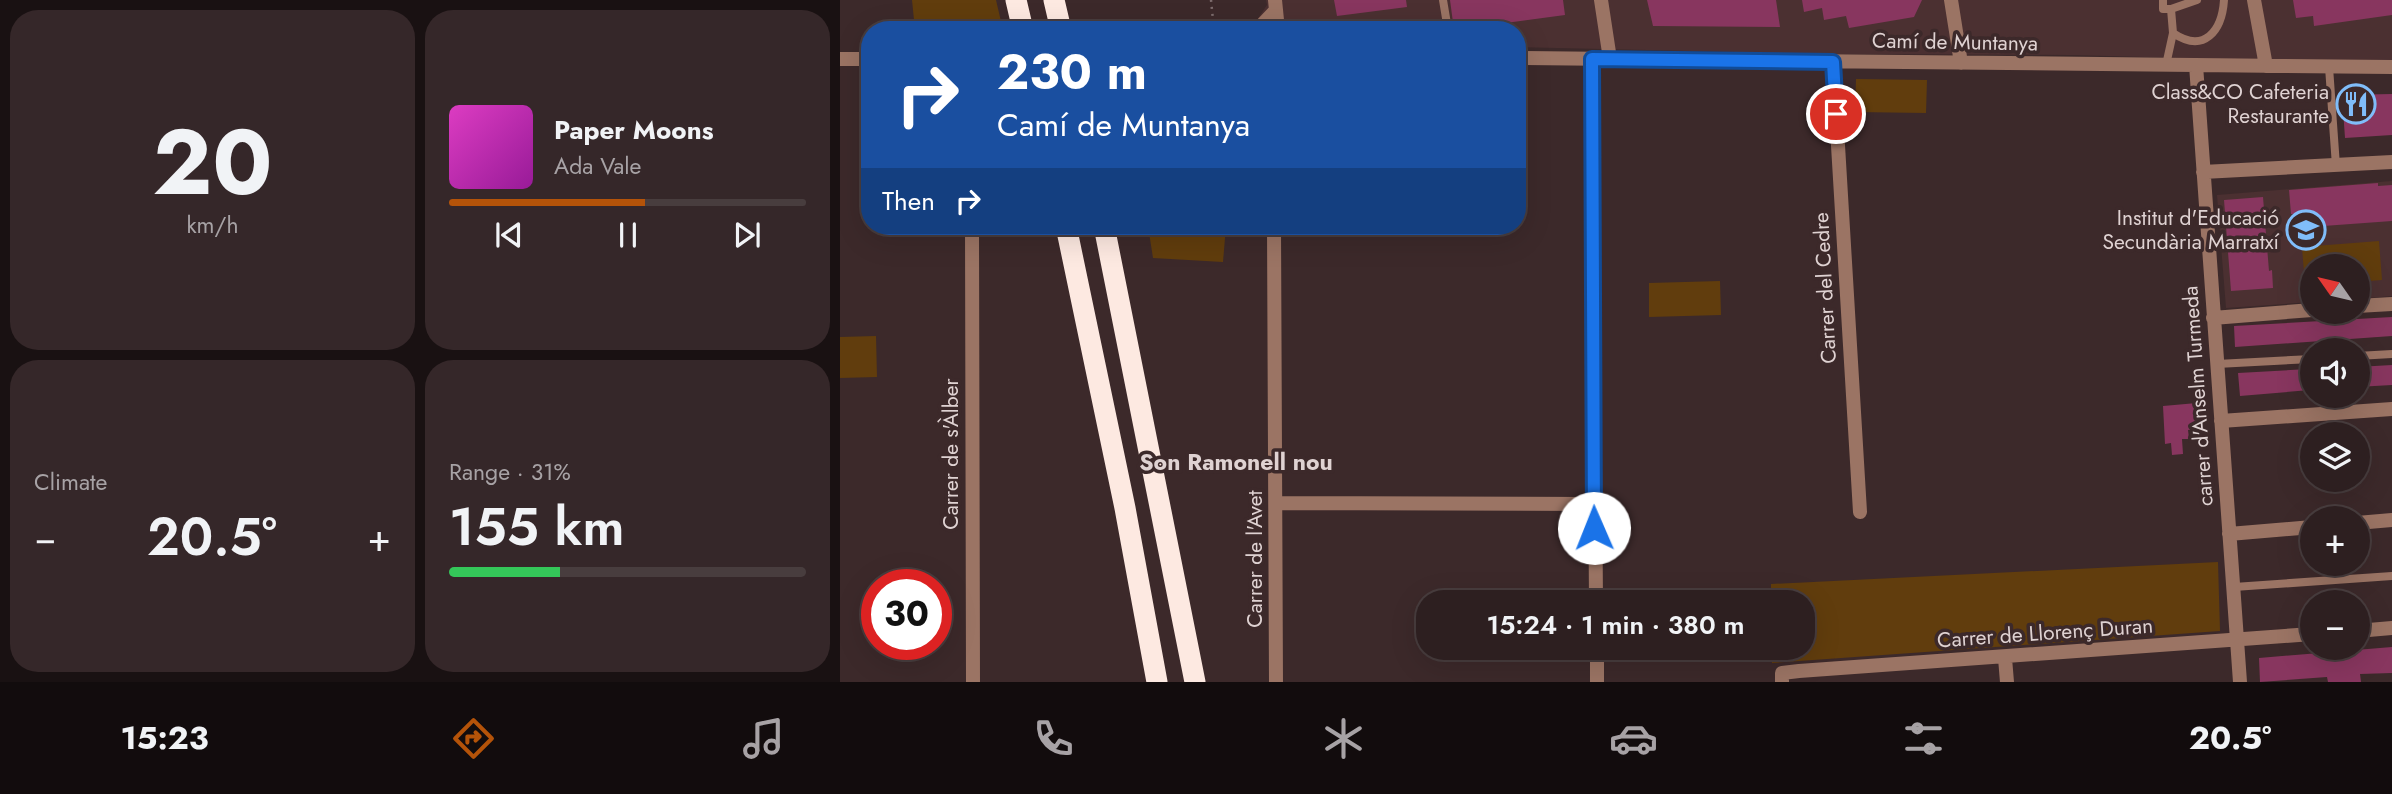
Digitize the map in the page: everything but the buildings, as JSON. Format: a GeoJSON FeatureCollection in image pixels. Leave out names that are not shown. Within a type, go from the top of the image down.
{"type":"FeatureCollection","features":[{"type":"Feature","properties":{"kind":"highway"},"geometry":{"type":"LineString","coordinates":[[1016,0],[1021,21]]}},
{"type":"Feature","properties":{"kind":"highway"},"geometry":{"type":"LineString","coordinates":[[1054,0],[1058,21]]}},
{"type":"Feature","properties":{"kind":"highway"},"geometry":{"type":"LineString","coordinates":[[1068,235],[1123,496],[1157,682]]}},
{"type":"Feature","properties":{"kind":"highway"},"geometry":{"type":"LineString","coordinates":[[1106,235],[1195,682]]}},
{"type":"Feature","properties":{"kind":"street"},"geometry":{"type":"LineString","coordinates":[[1601,0],[1610,59]]}},
{"type":"Feature","properties":{"kind":"street"},"geometry":{"type":"LineString","coordinates":[[1951,0],[1961,63]]}},
{"type":"Feature","properties":{"kind":"street"},"geometry":{"type":"LineString","coordinates":[[2255,0],[2266,66]]}},
{"type":"Feature","properties":{"kind":"street"},"geometry":{"type":"LineString","coordinates":[[1263,21],[1275,5]]}},
{"type":"Feature","properties":{"kind":"street","name":"Camí de Muntanya"},"geometry":{"type":"LineString","coordinates":[[1526,58],[2392,67]]}},
{"type":"Feature","properties":{"kind":"street"},"geometry":{"type":"LineString","coordinates":[[840,59],[861,60]]}},
{"type":"Feature","properties":{"kind":"street"},"geometry":{"type":"LineString","coordinates":[[1592,59],[1596,590]]}},
{"type":"Feature","properties":{"kind":"street","name":"Carrer del Cedre"},"geometry":{"type":"LineString","coordinates":[[1833,62],[1860,512]]}},
{"type":"Feature","properties":{"kind":"street","name":"carrer d'Anselm Turmeda"},"geometry":{"type":"LineString","coordinates":[[2196,65],[2240,682]]}},
{"type":"Feature","properties":{"kind":"street"},"geometry":{"type":"LineString","coordinates":[[2203,172],[2392,162]]}},
{"type":"Feature","properties":{"kind":"street","name":"Carrer de s'Àlber"},"geometry":{"type":"LineString","coordinates":[[972,235],[973,682]]}},
{"type":"Feature","properties":{"kind":"street","name":"Carrer de l'Avet"},"geometry":{"type":"LineString","coordinates":[[1274,235],[1276,682]]}},
{"type":"Feature","properties":{"kind":"street"},"geometry":{"type":"LineString","coordinates":[[2370,305],[2392,304]]}},
{"type":"Feature","properties":{"kind":"street"},"geometry":{"type":"LineString","coordinates":[[2213,318],[2300,311]]}},
{"type":"Feature","properties":{"kind":"street"},"geometry":{"type":"LineString","coordinates":[[2221,421],[2392,409]]}},
{"type":"Feature","properties":{"kind":"street"},"geometry":{"type":"LineString","coordinates":[[1276,503],[1594,504]]}},
{"type":"Feature","properties":{"kind":"street"},"geometry":{"type":"LineString","coordinates":[[2370,522],[2392,520]]}},
{"type":"Feature","properties":{"kind":"street"},"geometry":{"type":"LineString","coordinates":[[2229,534],[2300,528]]}},
{"type":"Feature","properties":{"kind":"street"},"geometry":{"type":"LineString","coordinates":[[2370,630],[2392,628]]}},
{"type":"Feature","properties":{"kind":"street","name":"Carrer de Llorenç Duran"},"geometry":{"type":"LineString","coordinates":[[1782,678],[2300,635]]}},
{"type":"Feature","properties":{"kind":"street"},"geometry":{"type":"LineString","coordinates":[[2005,658],[2007,682]]}},
{"type":"Feature","properties":{"kind":"street"},"geometry":{"type":"LineString","coordinates":[[1597,660],[1597,682]]}},
{"type":"Feature","properties":{"kind":"lane"},"geometry":{"type":"LineString","coordinates":[[1443,0],[1446,21]]}},
{"type":"Feature","properties":{"kind":"lane"},"geometry":{"type":"LineString","coordinates":[[2163,0],[2163,9],[2197,0]]}},
{"type":"Feature","properties":{"kind":"lane"},"geometry":{"type":"LineString","coordinates":[[2174,33],[2184,41],[2198,42],[2211,36],[2223,19],[2224,0]]}},
{"type":"Feature","properties":{"kind":"lane"},"geometry":{"type":"LineString","coordinates":[[2166,65],[2174,33],[2171,9]]}},
{"type":"Feature","properties":{"kind":"lane"},"geometry":{"type":"LineString","coordinates":[[2329,67],[2336,166]]}},
{"type":"Feature","properties":{"kind":"lane"},"geometry":{"type":"LineString","coordinates":[[2370,355],[2392,354]]}},
{"type":"Feature","properties":{"kind":"lane"},"geometry":{"type":"LineString","coordinates":[[2217,364],[2300,360]]}},
{"type":"Feature","properties":{"kind":"lane"},"geometry":{"type":"LineString","coordinates":[[2234,587],[2392,576]]}},
{"type":"Feature","properties":{"kind":"path"},"geometry":{"type":"LineString","coordinates":[[1211,0],[1213,21]]}},
{"type":"Feature","properties":{"kind":"shaded area"},"geometry":{"type":"Polygon","coordinates":[[[912,0],[996,0],[1001,21],[914,21],[912,0]]]}},
{"type":"Feature","properties":{"kind":"shaded area"},"geometry":{"type":"Polygon","coordinates":[[[1266,0],[2392,0],[2392,64],[2072,55],[1825,54],[1526,47],[1526,21],[1256,21],[1267,5],[1266,0]]]}},
{"type":"Feature","properties":{"kind":"shaded area"},"geometry":{"type":"Polygon","coordinates":[[[1856,79],[1927,80],[1926,113],[1855,112],[1856,79]]]}},
{"type":"Feature","properties":{"kind":"shaded area","name":"Institut d'Educació Secundària Marratxí"},"geometry":{"type":"Polygon","coordinates":[[[2392,181],[2392,296],[2370,298],[2370,254],[2300,254],[2300,303],[2226,308],[2217,195],[2392,181]]]}},
{"type":"Feature","properties":{"kind":"shaded area"},"geometry":{"type":"Polygon","coordinates":[[[1149,235],[1225,235],[1223,262],[1153,258],[1149,235]]]}},
{"type":"Feature","properties":{"kind":"shaded area"},"geometry":{"type":"Polygon","coordinates":[[[2379,241],[2382,280],[2370,281],[2370,254],[2303,254],[2302,247],[2379,241]]]}},
{"type":"Feature","properties":{"kind":"shaded area"},"geometry":{"type":"Polygon","coordinates":[[[1720,281],[1721,315],[1649,317],[1649,283],[1720,281]]]}},
{"type":"Feature","properties":{"kind":"shaded area"},"geometry":{"type":"Polygon","coordinates":[[[876,336],[877,377],[840,378],[840,337],[876,336]]]}},
{"type":"Feature","properties":{"kind":"shaded area"},"geometry":{"type":"Polygon","coordinates":[[[2218,562],[2220,631],[1815,660],[1815,590],[1771,590],[1771,584],[2218,562]]]}},
{"type":"Feature","properties":{"kind":"shaded area"},"geometry":{"type":"Polygon","coordinates":[[[1772,660],[1814,660],[1772,663],[1772,660]]]}},
{"type":"Feature","properties":{"kind":"place","name":"Class&CO Cafeteria Restaurante"},"geometry":{"type":"Point","coordinates":[2356,104]}},
{"type":"Feature","properties":{"kind":"place","name":"Institut d'Educació Secundària Marratxí"},"geometry":{"type":"Point","coordinates":[2306,230]}},
{"type":"Feature","properties":{"kind":"district","name":"Son Ramonell nou"},"geometry":{"type":"Point","coordinates":[1236,462]}},
{"type":"Feature","properties":{"kind":"route"},"geometry":{"type":"LineString","coordinates":[[1594,528],[1592,59],[1833,62],[1836,114]]}}]}
